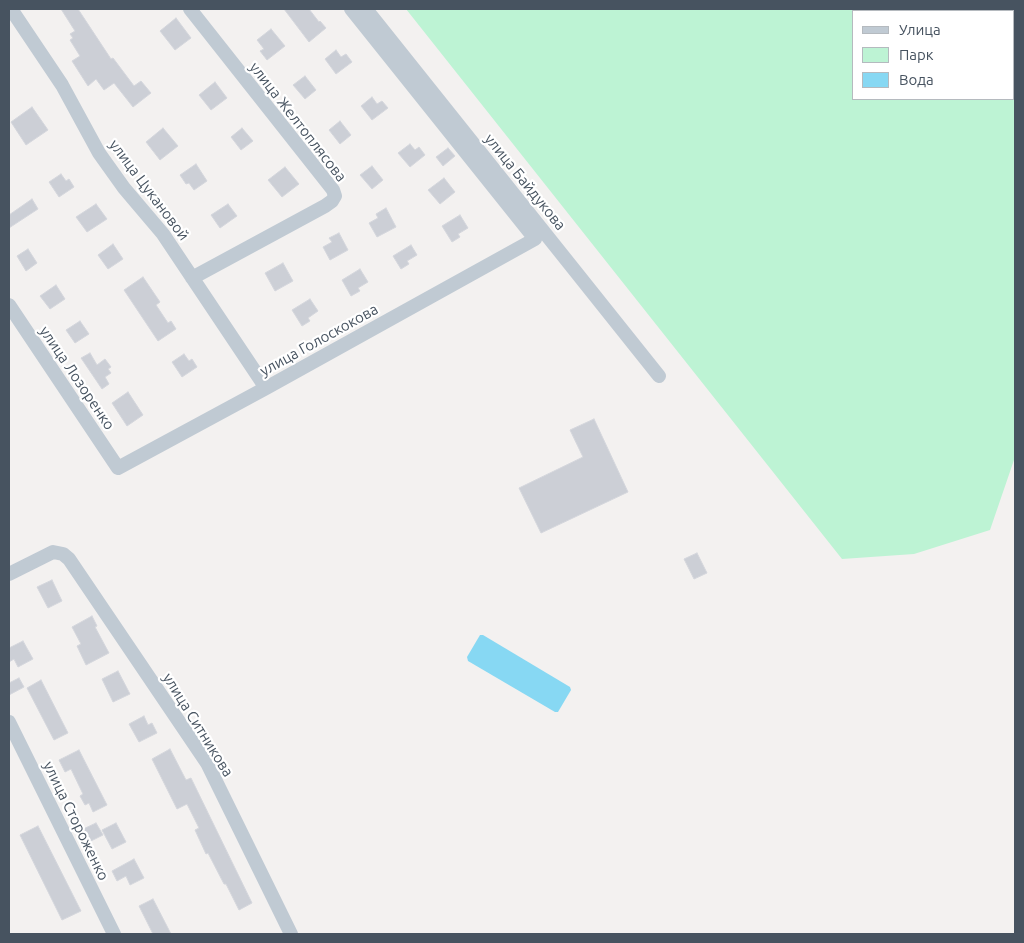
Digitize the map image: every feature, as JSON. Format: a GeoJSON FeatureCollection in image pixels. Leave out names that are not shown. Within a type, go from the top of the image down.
{"type":"FeatureCollection","features":[{"type":"Feature","properties":{"kind":"street","name":"улица Цукановой"},"geometry":{"type":"LineString","coordinates":[[11,9],[62,85],[99,154],[124,188],[163,234],[266,388]]}},
{"type":"Feature","properties":{"kind":"street","name":"улица Желтоплясова"},"geometry":{"type":"LineString","coordinates":[[190,9],[335,196],[325,206],[192,278]]}},
{"type":"Feature","properties":{"kind":"street","name":"улица Байдукова"},"geometry":{"type":"LineString","coordinates":[[350,9],[535,239]]}},
{"type":"Feature","properties":{"kind":"street","name":"улица Байдукова"},"geometry":{"type":"LineString","coordinates":[[366,9],[659,376]]}},
{"type":"Feature","properties":{"kind":"street","name":"улица Голоскокова"},"geometry":{"type":"LineString","coordinates":[[118,468],[535,239]]}},
{"type":"Feature","properties":{"kind":"street","name":"улица Лозоренко"},"geometry":{"type":"LineString","coordinates":[[9,305],[118,468]]}},
{"type":"Feature","properties":{"kind":"street","name":"улица Ситникова"},"geometry":{"type":"LineString","coordinates":[[9,574],[53,552],[63,554],[69,559],[207,764],[291,934]]}},
{"type":"Feature","properties":{"kind":"street","name":"улица Стороженко"},"geometry":{"type":"LineString","coordinates":[[9,722],[14,746],[114,934]]}},
{"type":"Feature","properties":{"kind":"green space"},"geometry":{"type":"Polygon","coordinates":[[[406,9],[1015,9],[1015,457],[990,530],[914,554],[842,559],[406,9]]]}},
{"type":"Feature","properties":{"kind":"water"},"geometry":{"type":"Polygon","coordinates":[[[480,635],[483,635],[570,687],[571,690],[558,712],[468,661],[467,657],[480,635]]]}},
{"type":"Feature","properties":{"kind":"building"},"geometry":{"type":"Polygon","coordinates":[[[61,9],[78,9],[111,59],[113,58],[134,86],[141,81],[151,93],[133,107],[114,83],[104,90],[96,79],[88,86],[72,61],[80,56],[70,40],[73,38],[70,34],[75,31],[61,9]]]}},
{"type":"Feature","properties":{"kind":"building"},"geometry":{"type":"Polygon","coordinates":[[[284,9],[309,9],[326,28],[309,42],[284,9]]]}},
{"type":"Feature","properties":{"kind":"building"},"geometry":{"type":"Polygon","coordinates":[[[176,18],[191,38],[175,50],[160,31],[176,18]]]}},
{"type":"Feature","properties":{"kind":"building"},"geometry":{"type":"Polygon","coordinates":[[[271,29],[285,46],[267,60],[260,51],[264,49],[257,40],[271,29]]]}},
{"type":"Feature","properties":{"kind":"building"},"geometry":{"type":"Polygon","coordinates":[[[336,50],[341,57],[346,54],[352,62],[336,74],[325,59],[336,50]]]}},
{"type":"Feature","properties":{"kind":"building"},"geometry":{"type":"Polygon","coordinates":[[[305,76],[316,90],[305,99],[293,85],[305,76]]]}},
{"type":"Feature","properties":{"kind":"building"},"geometry":{"type":"Polygon","coordinates":[[[215,82],[227,98],[211,110],[199,95],[215,82]]]}},
{"type":"Feature","properties":{"kind":"building"},"geometry":{"type":"Polygon","coordinates":[[[372,97],[377,104],[382,101],[388,108],[372,120],[361,106],[372,97]]]}},
{"type":"Feature","properties":{"kind":"building"},"geometry":{"type":"Polygon","coordinates":[[[32,107],[48,130],[26,145],[11,122],[32,107]]]}},
{"type":"Feature","properties":{"kind":"building"},"geometry":{"type":"Polygon","coordinates":[[[340,121],[351,135],[340,144],[329,130],[340,121]]]}},
{"type":"Feature","properties":{"kind":"building"},"geometry":{"type":"Polygon","coordinates":[[[163,128],[178,146],[160,160],[146,142],[163,128]]]}},
{"type":"Feature","properties":{"kind":"building"},"geometry":{"type":"Polygon","coordinates":[[[242,128],[253,141],[241,150],[231,137],[242,128]]]}},
{"type":"Feature","properties":{"kind":"building"},"geometry":{"type":"Polygon","coordinates":[[[410,144],[415,150],[419,147],[425,155],[410,167],[398,153],[410,144]]]}},
{"type":"Feature","properties":{"kind":"building"},"geometry":{"type":"Polygon","coordinates":[[[448,148],[455,156],[443,166],[436,157],[448,148]]]}},
{"type":"Feature","properties":{"kind":"building"},"geometry":{"type":"Polygon","coordinates":[[[196,164],[207,181],[194,190],[189,183],[186,184],[180,175],[196,164]]]}},
{"type":"Feature","properties":{"kind":"building"},"geometry":{"type":"Polygon","coordinates":[[[372,166],[383,180],[372,189],[360,175],[372,166]]]}},
{"type":"Feature","properties":{"kind":"building"},"geometry":{"type":"Polygon","coordinates":[[[285,167],[299,184],[282,197],[268,180],[285,167]]]}},
{"type":"Feature","properties":{"kind":"building"},"geometry":{"type":"Polygon","coordinates":[[[61,174],[66,181],[69,179],[74,187],[59,197],[49,182],[61,174]]]}},
{"type":"Feature","properties":{"kind":"building"},"geometry":{"type":"Polygon","coordinates":[[[444,178],[455,192],[440,204],[428,190],[444,178]]]}},
{"type":"Feature","properties":{"kind":"building"},"geometry":{"type":"Polygon","coordinates":[[[32,199],[38,209],[9,228],[9,215],[32,199]]]}},
{"type":"Feature","properties":{"kind":"building"},"geometry":{"type":"Polygon","coordinates":[[[96,204],[107,219],[87,232],[76,217],[96,204]]]}},
{"type":"Feature","properties":{"kind":"building"},"geometry":{"type":"Polygon","coordinates":[[[228,204],[237,216],[220,228],[211,215],[228,204]]]}},
{"type":"Feature","properties":{"kind":"building"},"geometry":{"type":"Polygon","coordinates":[[[386,208],[396,227],[377,237],[369,223],[378,218],[376,214],[386,208]]]}},
{"type":"Feature","properties":{"kind":"building"},"geometry":{"type":"Polygon","coordinates":[[[460,215],[468,228],[458,234],[460,237],[452,242],[442,226],[460,215]]]}},
{"type":"Feature","properties":{"kind":"building"},"geometry":{"type":"Polygon","coordinates":[[[339,233],[348,250],[330,260],[323,247],[332,242],[329,238],[339,233]]]}},
{"type":"Feature","properties":{"kind":"building"},"geometry":{"type":"Polygon","coordinates":[[[113,244],[123,259],[108,269],[98,255],[113,244]]]}},
{"type":"Feature","properties":{"kind":"building"},"geometry":{"type":"Polygon","coordinates":[[[411,245],[417,255],[407,261],[409,264],[401,269],[393,256],[411,245]]]}},
{"type":"Feature","properties":{"kind":"building"},"geometry":{"type":"Polygon","coordinates":[[[28,249],[37,263],[26,271],[17,256],[28,249]]]}},
{"type":"Feature","properties":{"kind":"building"},"geometry":{"type":"Polygon","coordinates":[[[283,263],[293,281],[275,291],[265,273],[283,263]]]}},
{"type":"Feature","properties":{"kind":"building"},"geometry":{"type":"Polygon","coordinates":[[[360,269],[368,282],[358,288],[360,291],[351,296],[342,280],[360,269]]]}},
{"type":"Feature","properties":{"kind":"building"},"geometry":{"type":"Polygon","coordinates":[[[143,277],[160,302],[156,305],[168,323],[171,321],[176,329],[158,341],[124,290],[143,277]]]}},
{"type":"Feature","properties":{"kind":"building"},"geometry":{"type":"Polygon","coordinates":[[[56,285],[65,299],[50,309],[40,296],[56,285]]]}},
{"type":"Feature","properties":{"kind":"building"},"geometry":{"type":"Polygon","coordinates":[[[310,299],[318,311],[308,318],[310,321],[302,326],[292,310],[310,299]]]}},
{"type":"Feature","properties":{"kind":"building"},"geometry":{"type":"Polygon","coordinates":[[[80,321],[89,334],[75,343],[66,330],[80,321]]]}},
{"type":"Feature","properties":{"kind":"building"},"geometry":{"type":"Polygon","coordinates":[[[90,353],[97,365],[105,359],[111,367],[108,369],[111,373],[105,377],[109,384],[102,389],[81,358],[90,353]]]}},
{"type":"Feature","properties":{"kind":"building"},"geometry":{"type":"Polygon","coordinates":[[[184,354],[189,361],[192,359],[197,367],[182,377],[172,362],[184,354]]]}},
{"type":"Feature","properties":{"kind":"building"},"geometry":{"type":"Polygon","coordinates":[[[128,392],[143,415],[127,426],[112,403],[128,392]]]}},
{"type":"Feature","properties":{"kind":"building"},"geometry":{"type":"Polygon","coordinates":[[[594,419],[628,492],[541,533],[519,488],[583,457],[570,430],[594,419]]]}},
{"type":"Feature","properties":{"kind":"building"},"geometry":{"type":"Polygon","coordinates":[[[697,553],[707,573],[694,579],[684,559],[697,553]]]}},
{"type":"Feature","properties":{"kind":"building"},"geometry":{"type":"Polygon","coordinates":[[[52,580],[62,601],[48,608],[37,587],[52,580]]]}},
{"type":"Feature","properties":{"kind":"building"},"geometry":{"type":"Polygon","coordinates":[[[92,616],[97,626],[95,627],[109,653],[86,665],[77,646],[81,644],[72,627],[92,616]]]}},
{"type":"Feature","properties":{"kind":"building"},"geometry":{"type":"Polygon","coordinates":[[[23,641],[33,659],[18,667],[14,659],[9,662],[9,648],[23,641]]]}},
{"type":"Feature","properties":{"kind":"building"},"geometry":{"type":"Polygon","coordinates":[[[118,671],[130,694],[113,702],[102,679],[118,671]]]}},
{"type":"Feature","properties":{"kind":"building"},"geometry":{"type":"Polygon","coordinates":[[[19,678],[24,687],[9,695],[9,683],[19,678]]]}},
{"type":"Feature","properties":{"kind":"building"},"geometry":{"type":"Polygon","coordinates":[[[41,680],[68,733],[54,740],[27,688],[41,680]]]}},
{"type":"Feature","properties":{"kind":"building"},"geometry":{"type":"Polygon","coordinates":[[[144,716],[148,725],[152,723],[157,733],[139,742],[129,724],[144,716]]]}},
{"type":"Feature","properties":{"kind":"building"},"geometry":{"type":"Polygon","coordinates":[[[170,749],[186,780],[191,778],[252,903],[239,910],[208,853],[206,854],[195,830],[199,828],[187,804],[177,809],[152,759],[170,749]]]}},
{"type":"Feature","properties":{"kind":"building"},"geometry":{"type":"Polygon","coordinates":[[[79,750],[107,805],[93,812],[89,803],[85,805],[80,796],[83,794],[71,769],[65,772],[59,760],[79,750]]]}},
{"type":"Feature","properties":{"kind":"building"},"geometry":{"type":"Polygon","coordinates":[[[96,823],[103,835],[85,844],[79,831],[96,823]]]}},
{"type":"Feature","properties":{"kind":"building"},"geometry":{"type":"Polygon","coordinates":[[[116,823],[126,842],[112,849],[102,830],[116,823]]]}},
{"type":"Feature","properties":{"kind":"building"},"geometry":{"type":"Polygon","coordinates":[[[38,826],[81,911],[62,920],[20,835],[38,826]]]}},
{"type":"Feature","properties":{"kind":"building"},"geometry":{"type":"Polygon","coordinates":[[[134,859],[144,878],[130,885],[126,876],[117,881],[112,871],[134,859]]]}},
{"type":"Feature","properties":{"kind":"building"},"geometry":{"type":"Polygon","coordinates":[[[153,899],[171,934],[153,934],[139,906],[153,899]]]}}]}
